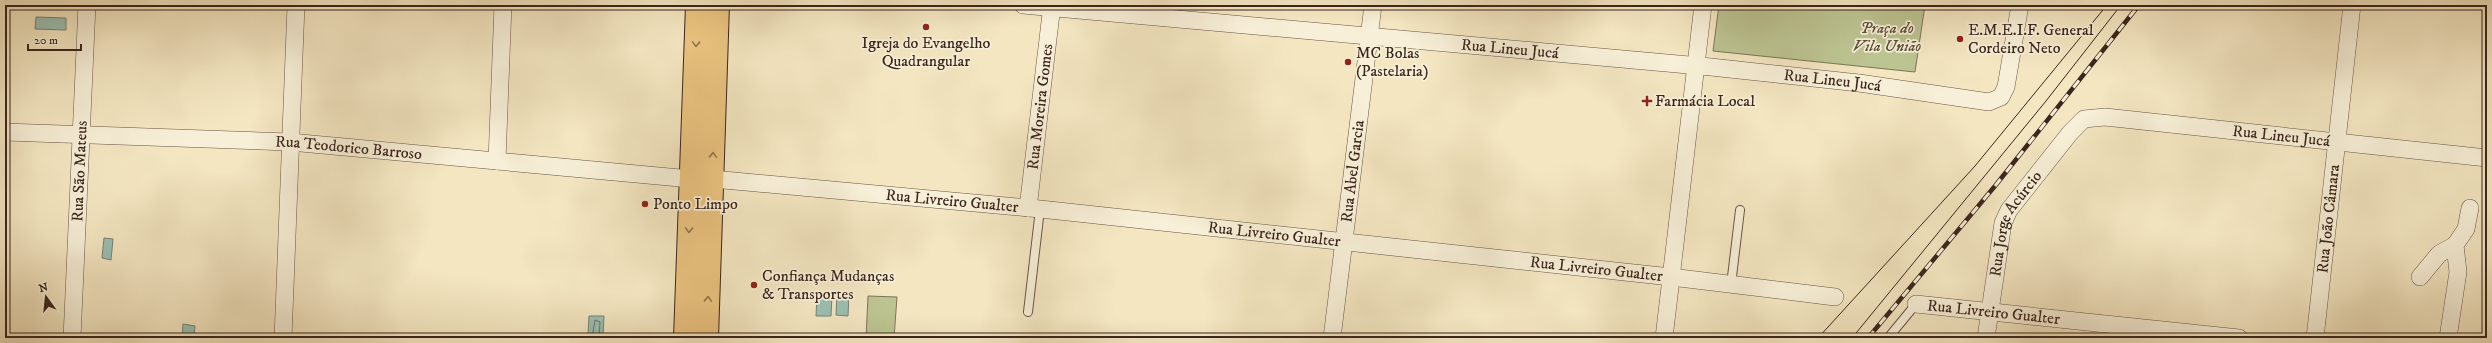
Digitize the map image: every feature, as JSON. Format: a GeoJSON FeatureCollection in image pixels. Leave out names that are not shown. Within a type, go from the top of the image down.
{"type":"FeatureCollection","features":[{"type":"Feature","properties":{"kind":"main road"},"geometry":{"type":"LineString","coordinates":[[685,338],[697,5]]}},
{"type":"Feature","properties":{"kind":"main road"},"geometry":{"type":"LineString","coordinates":[[707,338],[718,5]]}},
{"type":"Feature","properties":{"kind":"street","name":"Rua São Mateus"},"geometry":{"type":"LineString","coordinates":[[72,338],[87,5]]}},
{"type":"Feature","properties":{"kind":"street"},"geometry":{"type":"LineString","coordinates":[[283,338],[296,5]]}},
{"type":"Feature","properties":{"kind":"street"},"geometry":{"type":"LineString","coordinates":[[497,161],[503,5]]}},
{"type":"Feature","properties":{"kind":"street","name":"Rua Lineu Jucá"},"geometry":{"type":"LineString","coordinates":[[1023,5],[1052,6],[1369,37],[1696,66],[1859,84],[1983,101],[1996,101],[2001,97],[2006,87],[2020,5]]}},
{"type":"Feature","properties":{"kind":"street","name":"Rua Abel Garcia"},"geometry":{"type":"LineString","coordinates":[[1332,338],[1373,5]]}},
{"type":"Feature","properties":{"kind":"street"},"geometry":{"type":"LineString","coordinates":[[1664,338],[1703,5]]}},
{"type":"Feature","properties":{"kind":"street","name":"Rua João Câmara"},"geometry":{"type":"LineString","coordinates":[[2315,338],[2352,5]]}},
{"type":"Feature","properties":{"kind":"street","name":"Rua Moreira Gomes"},"geometry":{"type":"LineString","coordinates":[[1034,208],[1052,6]]}},
{"type":"Feature","properties":{"kind":"street","name":"Rua Lineu Jucá"},"geometry":{"type":"LineString","coordinates":[[2077,124],[2084,119],[2105,117],[2487,158]]}},
{"type":"Feature","properties":{"kind":"street","name":"Rua Jorge Acúrcio"},"geometry":{"type":"LineString","coordinates":[[1986,338],[2003,223],[2077,124]]}},
{"type":"Feature","properties":{"kind":"street","name":"Rua Teodorico Barroso"},"geometry":{"type":"LineString","coordinates":[[5,132],[290,142],[691,179]]}},
{"type":"Feature","properties":{"kind":"street","name":"Rua Livreiro Gualter"},"geometry":{"type":"LineString","coordinates":[[712,179],[1034,208],[1671,277],[1835,297]]}},
{"type":"Feature","properties":{"kind":"street"},"geometry":{"type":"LineString","coordinates":[[2420,278],[2438,254],[2455,245],[2466,228],[2470,208]]}},
{"type":"Feature","properties":{"kind":"street"},"geometry":{"type":"LineString","coordinates":[[2448,338],[2458,272],[2455,245]]}},
{"type":"Feature","properties":{"kind":"street","name":"Rua Livreiro Gualter"},"geometry":{"type":"LineString","coordinates":[[1916,304],[2239,338]]}},
{"type":"Feature","properties":{"kind":"lane"},"geometry":{"type":"LineString","coordinates":[[1028,312],[1034,208]]}},
{"type":"Feature","properties":{"kind":"lane"},"geometry":{"type":"LineString","coordinates":[[1731,285],[1740,210]]}},
{"type":"Feature","properties":{"kind":"lane"},"geometry":{"type":"LineString","coordinates":[[1888,338],[1916,304]]}},
{"type":"Feature","properties":{"kind":"green space","name":"Praça do Vila União"},"geometry":{"type":"Polygon","coordinates":[[[1719,5],[1925,5],[1915,72],[1713,51],[1719,5]]]}},
{"type":"Feature","properties":{"kind":"green space"},"geometry":{"type":"Polygon","coordinates":[[[868,296],[897,297],[894,338],[866,338],[868,296]]]}},
{"type":"Feature","properties":{"kind":"water"},"geometry":{"type":"Polygon","coordinates":[[[36,17],[66,18],[66,30],[35,29],[36,17]]]}},
{"type":"Feature","properties":{"kind":"water"},"geometry":{"type":"Polygon","coordinates":[[[104,238],[113,239],[111,260],[102,258],[104,238]]]}},
{"type":"Feature","properties":{"kind":"water"},"geometry":{"type":"Polygon","coordinates":[[[837,294],[849,294],[848,316],[836,315],[837,294]]]}},
{"type":"Feature","properties":{"kind":"water"},"geometry":{"type":"Polygon","coordinates":[[[817,295],[832,295],[831,316],[816,316],[817,295]]]}},
{"type":"Feature","properties":{"kind":"water"},"geometry":{"type":"Polygon","coordinates":[[[589,316],[604,316],[603,337],[588,336],[589,316]]]}},
{"type":"Feature","properties":{"kind":"water"},"geometry":{"type":"Polygon","coordinates":[[[183,324],[195,326],[194,338],[182,338],[183,324]]]}},
{"type":"Feature","properties":{"kind":"tram line"},"geometry":{"type":"LineString","coordinates":[[1818,338],[1975,166],[2107,5]]}},
{"type":"Feature","properties":{"kind":"tram line"},"geometry":{"type":"LineString","coordinates":[[1852,338],[2046,101],[2121,5]]}},
{"type":"Feature","properties":{"kind":"railway"},"geometry":{"type":"LineString","coordinates":[[1868,338],[1995,186],[2139,5]]}},
{"type":"Feature","properties":{"kind":"place","name":"Igreja do Evangelho Quadrangular"},"geometry":{"type":"Point","coordinates":[926,27]}},
{"type":"Feature","properties":{"kind":"place","name":"E.M.E.I.F. General Cordeiro Neto"},"geometry":{"type":"Point","coordinates":[1960,39]}},
{"type":"Feature","properties":{"kind":"place","name":"MC Bolas (Pastelaria)"},"geometry":{"type":"Point","coordinates":[1348,62]}},
{"type":"Feature","properties":{"kind":"place","name":"Farmácia Local"},"geometry":{"type":"Point","coordinates":[1647,101]}},
{"type":"Feature","properties":{"kind":"place","name":"Ponto Limpo"},"geometry":{"type":"Point","coordinates":[645,204]}},
{"type":"Feature","properties":{"kind":"place","name":"Confiança Mudanças & Transportes"},"geometry":{"type":"Point","coordinates":[754,285]}}]}
